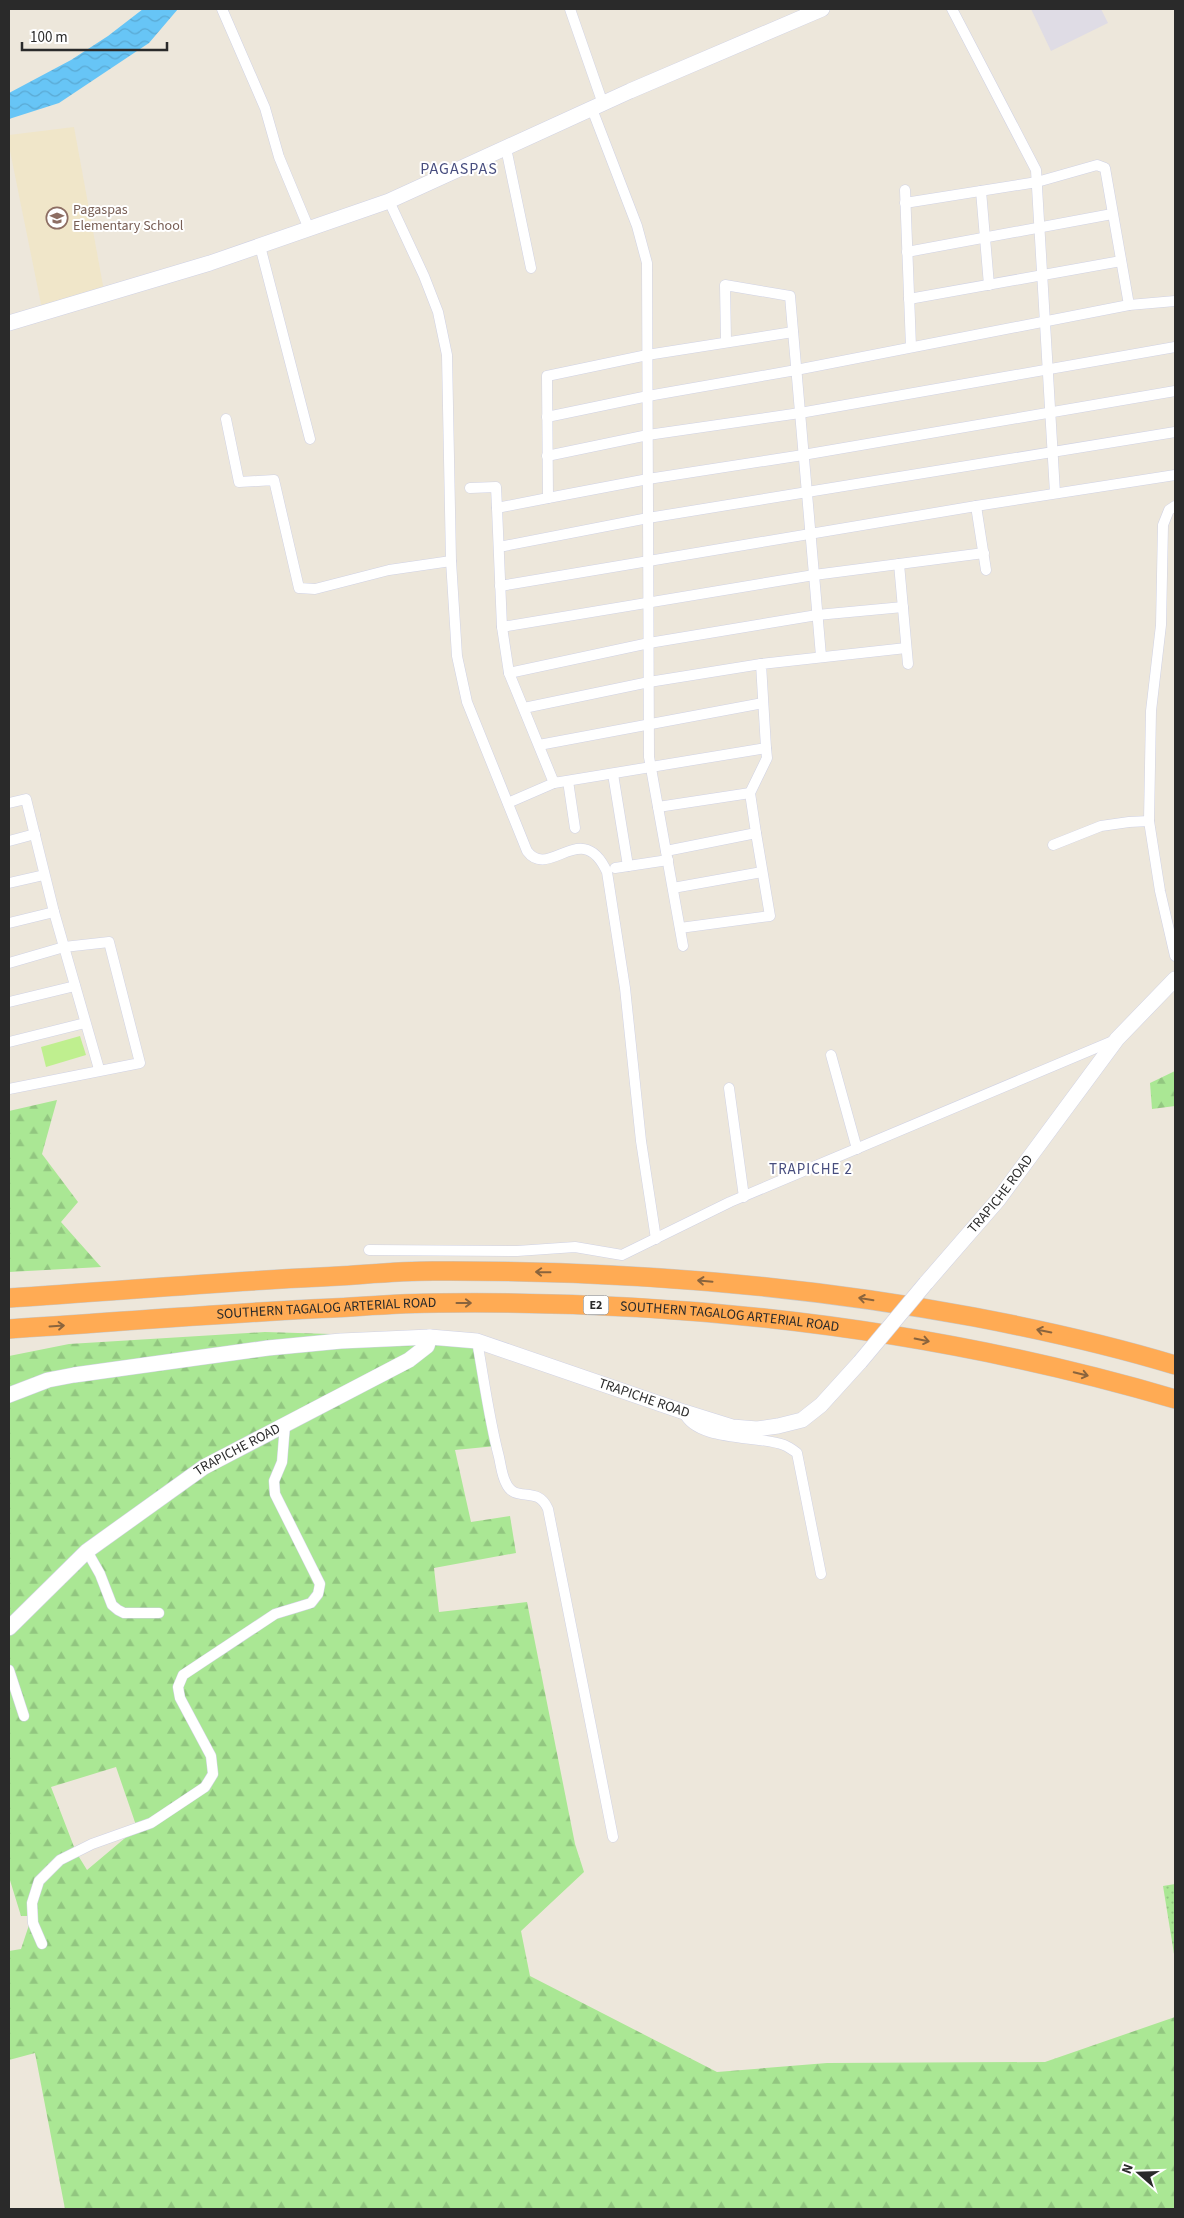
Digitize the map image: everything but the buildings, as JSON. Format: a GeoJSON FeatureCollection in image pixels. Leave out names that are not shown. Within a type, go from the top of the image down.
{"type":"FeatureCollection","features":[{"type":"Feature","properties":{"kind":"highway","name":"E2"},"geometry":{"type":"LineString","coordinates":[[9,1298],[260,1279],[431,1271],[557,1272],[690,1280],[824,1292],[932,1309],[1050,1332],[1175,1366]]}},
{"type":"Feature","properties":{"kind":"highway","name":"SOUTHERN TAGALOG ARTERIAL ROAD"},"geometry":{"type":"LineString","coordinates":[[9,1329],[437,1302],[560,1303],[696,1311],[819,1324],[919,1340],[1043,1364],[1175,1399]]}},
{"type":"Feature","properties":{"kind":"street"},"geometry":{"type":"LineString","coordinates":[[222,9],[265,108],[279,157],[309,229]]}},
{"type":"Feature","properties":{"kind":"street"},"geometry":{"type":"LineString","coordinates":[[570,9],[598,106],[638,226],[647,263],[649,724],[651,768],[683,946]]}},
{"type":"Feature","properties":{"kind":"street"},"geometry":{"type":"LineString","coordinates":[[9,323],[71,306],[260,246],[389,201],[598,106],[822,9]]}},
{"type":"Feature","properties":{"kind":"street"},"geometry":{"type":"LineString","coordinates":[[952,9],[1036,170],[1054,493]]}},
{"type":"Feature","properties":{"kind":"street"},"geometry":{"type":"LineString","coordinates":[[506,148],[531,268]]}},
{"type":"Feature","properties":{"kind":"street"},"geometry":{"type":"LineString","coordinates":[[905,203],[1037,182],[1100,166],[1104,168],[1129,305]]}},
{"type":"Feature","properties":{"kind":"street"},"geometry":{"type":"LineString","coordinates":[[904,190],[911,347]]}},
{"type":"Feature","properties":{"kind":"street"},"geometry":{"type":"LineString","coordinates":[[981,191],[989,285]]}},
{"type":"Feature","properties":{"kind":"street"},"geometry":{"type":"LineString","coordinates":[[389,201],[424,276],[438,312],[447,355],[451,561],[457,656],[467,702],[508,804],[532,857],[542,860],[578,849],[586,849],[599,856],[607,872],[625,988],[641,1142],[656,1239]]}},
{"type":"Feature","properties":{"kind":"street"},"geometry":{"type":"LineString","coordinates":[[907,252],[1112,214]]}},
{"type":"Feature","properties":{"kind":"street"},"geometry":{"type":"LineString","coordinates":[[260,246],[310,439]]}},
{"type":"Feature","properties":{"kind":"street"},"geometry":{"type":"LineString","coordinates":[[909,299],[1121,261]]}},
{"type":"Feature","properties":{"kind":"street"},"geometry":{"type":"LineString","coordinates":[[726,342],[725,284],[790,296],[821,656]]}},
{"type":"Feature","properties":{"kind":"street"},"geometry":{"type":"LineString","coordinates":[[547,417],[648,396],[796,370],[1129,305],[1175,300]]}},
{"type":"Feature","properties":{"kind":"street"},"geometry":{"type":"LineString","coordinates":[[548,498],[547,376],[647,355],[793,332]]}},
{"type":"Feature","properties":{"kind":"street"},"geometry":{"type":"LineString","coordinates":[[547,456],[648,435],[800,413],[1175,347]]}},
{"type":"Feature","properties":{"kind":"street"},"geometry":{"type":"LineString","coordinates":[[497,508],[648,479],[804,455],[1175,391]]}},
{"type":"Feature","properties":{"kind":"street"},"geometry":{"type":"LineString","coordinates":[[226,419],[239,482],[274,480],[299,588],[315,589],[389,570],[451,561]]}},
{"type":"Feature","properties":{"kind":"street"},"geometry":{"type":"LineString","coordinates":[[499,546],[648,518],[1175,432]]}},
{"type":"Feature","properties":{"kind":"street"},"geometry":{"type":"LineString","coordinates":[[500,586],[810,533],[1175,475]]}},
{"type":"Feature","properties":{"kind":"street"},"geometry":{"type":"LineString","coordinates":[[470,488],[496,487],[502,626],[509,673],[554,783]]}},
{"type":"Feature","properties":{"kind":"street"},"geometry":{"type":"LineString","coordinates":[[976,506],[986,570]]}},
{"type":"Feature","properties":{"kind":"street"},"geometry":{"type":"LineString","coordinates":[[1175,506],[1169,510],[1163,525],[1161,625],[1151,711],[1149,821],[1160,891],[1175,956]]}},
{"type":"Feature","properties":{"kind":"street"},"geometry":{"type":"LineString","coordinates":[[502,626],[814,575],[984,554]]}},
{"type":"Feature","properties":{"kind":"street"},"geometry":{"type":"LineString","coordinates":[[899,564],[908,664]]}},
{"type":"Feature","properties":{"kind":"street"},"geometry":{"type":"LineString","coordinates":[[509,673],[649,643],[817,616],[903,607]]}},
{"type":"Feature","properties":{"kind":"street"},"geometry":{"type":"LineString","coordinates":[[524,708],[649,682],[761,664],[906,648]]}},
{"type":"Feature","properties":{"kind":"street"},"geometry":{"type":"LineString","coordinates":[[680,928],[770,916],[750,793],[767,758],[761,664]]}},
{"type":"Feature","properties":{"kind":"street"},"geometry":{"type":"LineString","coordinates":[[539,745],[763,703]]}},
{"type":"Feature","properties":{"kind":"street"},"geometry":{"type":"LineString","coordinates":[[508,804],[554,783],[766,748]]}},
{"type":"Feature","properties":{"kind":"street"},"geometry":{"type":"LineString","coordinates":[[613,774],[628,866]]}},
{"type":"Feature","properties":{"kind":"street"},"geometry":{"type":"LineString","coordinates":[[568,781],[575,828]]}},
{"type":"Feature","properties":{"kind":"street"},"geometry":{"type":"LineString","coordinates":[[658,807],[750,793]]}},
{"type":"Feature","properties":{"kind":"street"},"geometry":{"type":"LineString","coordinates":[[9,803],[26,799],[44,875],[99,1070]]}},
{"type":"Feature","properties":{"kind":"street"},"geometry":{"type":"LineString","coordinates":[[1053,845],[1101,826],[1149,821]]}},
{"type":"Feature","properties":{"kind":"street"},"geometry":{"type":"LineString","coordinates":[[615,868],[756,833]]}},
{"type":"Feature","properties":{"kind":"street"},"geometry":{"type":"LineString","coordinates":[[9,841],[35,834]]}},
{"type":"Feature","properties":{"kind":"street"},"geometry":{"type":"LineString","coordinates":[[672,888],[762,872]]}},
{"type":"Feature","properties":{"kind":"street"},"geometry":{"type":"LineString","coordinates":[[9,883],[44,875]]}},
{"type":"Feature","properties":{"kind":"street"},"geometry":{"type":"LineString","coordinates":[[9,923],[54,912]]}},
{"type":"Feature","properties":{"kind":"street"},"geometry":{"type":"LineString","coordinates":[[9,963],[64,947],[109,942],[140,1063],[9,1089]]}},
{"type":"Feature","properties":{"kind":"street","name":"TRAPICHE ROAD"},"geometry":{"type":"LineString","coordinates":[[9,1628],[87,1551],[204,1467],[409,1360],[427,1346],[430,1337],[478,1341],[732,1427],[757,1429],[802,1420],[822,1405],[998,1200],[1118,1039],[1175,979]]}},
{"type":"Feature","properties":{"kind":"street"},"geometry":{"type":"LineString","coordinates":[[9,1002],[74,986]]}},
{"type":"Feature","properties":{"kind":"street"},"geometry":{"type":"LineString","coordinates":[[9,1042],[86,1023]]}},
{"type":"Feature","properties":{"kind":"street"},"geometry":{"type":"LineString","coordinates":[[369,1250],[517,1251],[575,1248],[622,1255],[744,1197],[1118,1039]]}},
{"type":"Feature","properties":{"kind":"street"},"geometry":{"type":"LineString","coordinates":[[831,1055],[857,1149]]}},
{"type":"Feature","properties":{"kind":"street"},"geometry":{"type":"LineString","coordinates":[[729,1088],[744,1197]]}},
{"type":"Feature","properties":{"kind":"street"},"geometry":{"type":"LineString","coordinates":[[9,1395],[48,1380],[74,1375],[268,1348],[341,1341],[430,1337]]}},
{"type":"Feature","properties":{"kind":"street"},"geometry":{"type":"LineString","coordinates":[[478,1341],[494,1438],[506,1484],[511,1490],[521,1494],[539,1496],[548,1509],[613,1837]]}},
{"type":"Feature","properties":{"kind":"street"},"geometry":{"type":"LineString","coordinates":[[684,1412],[687,1419],[700,1427],[724,1436],[774,1442],[786,1445],[797,1453],[821,1574]]}},
{"type":"Feature","properties":{"kind":"street"},"geometry":{"type":"LineString","coordinates":[[42,1944],[33,1923],[32,1903],[39,1880],[60,1860],[92,1844],[151,1823],[205,1787],[213,1774],[211,1756],[180,1698],[178,1688],[183,1675],[275,1614],[311,1603],[318,1594],[320,1584],[275,1494],[274,1481],[282,1462],[285,1425]]}},
{"type":"Feature","properties":{"kind":"street"},"geometry":{"type":"LineString","coordinates":[[87,1551],[100,1574],[112,1605],[124,1613],[159,1613]]}},
{"type":"Feature","properties":{"kind":"street"},"geometry":{"type":"LineString","coordinates":[[9,1670],[24,1716]]}},
{"type":"Feature","properties":{"kind":"shaded area"},"geometry":{"type":"Polygon","coordinates":[[[1031,9],[1101,9],[1108,23],[1051,51],[1031,9]]]}},
{"type":"Feature","properties":{"kind":"shaded area","name":"Pagaspas Elementary School"},"geometry":{"type":"Polygon","coordinates":[[[74,127],[104,291],[42,309],[9,146],[9,135],[74,127]]]}},
{"type":"Feature","properties":{"kind":"green space"},"geometry":{"type":"Polygon","coordinates":[[[80,1036],[86,1055],[46,1067],[41,1047],[80,1036]]]}},
{"type":"Feature","properties":{"kind":"green space"},"geometry":{"type":"Polygon","coordinates":[[[1175,1071],[1175,1106],[1152,1109],[1150,1083],[1175,1071]]]}},
{"type":"Feature","properties":{"kind":"green space"},"geometry":{"type":"Polygon","coordinates":[[[57,1100],[42,1154],[78,1202],[61,1222],[101,1267],[9,1272],[9,1111],[57,1100]]]}},
{"type":"Feature","properties":{"kind":"green space"},"geometry":{"type":"Polygon","coordinates":[[[265,1332],[430,1337],[477,1341],[496,1446],[455,1450],[471,1522],[510,1516],[516,1553],[434,1568],[439,1612],[527,1602],[575,1844],[584,1872],[521,1931],[530,1976],[717,2072],[827,2063],[1045,2062],[1175,2017],[1175,2209],[65,2209],[35,2053],[9,2060],[9,1951],[21,1949],[32,1916],[21,1916],[9,1877],[9,1356],[69,1344],[265,1332]],[[116,1767],[51,1787],[76,1852],[87,1870],[137,1828],[116,1767]]]}},
{"type":"Feature","properties":{"kind":"green space"},"geometry":{"type":"Polygon","coordinates":[[[1175,1884],[1175,1960],[1163,1886],[1175,1884]]]}},
{"type":"Feature","properties":{"kind":"water"},"geometry":{"type":"Polygon","coordinates":[[[143,9],[178,9],[149,43],[59,103],[9,119],[9,93],[71,60],[108,36],[143,9]]]}},
{"type":"Feature","properties":{"kind":"place","name":"Pagaspas Elementary School"},"geometry":{"type":"Point","coordinates":[57,218]}},
{"type":"Feature","properties":{"kind":"district","name":"PAGASPAS"},"geometry":{"type":"Point","coordinates":[459,169]}},
{"type":"Feature","properties":{"kind":"district","name":"TRAPICHE 2"},"geometry":{"type":"Point","coordinates":[811,1169]}}]}
